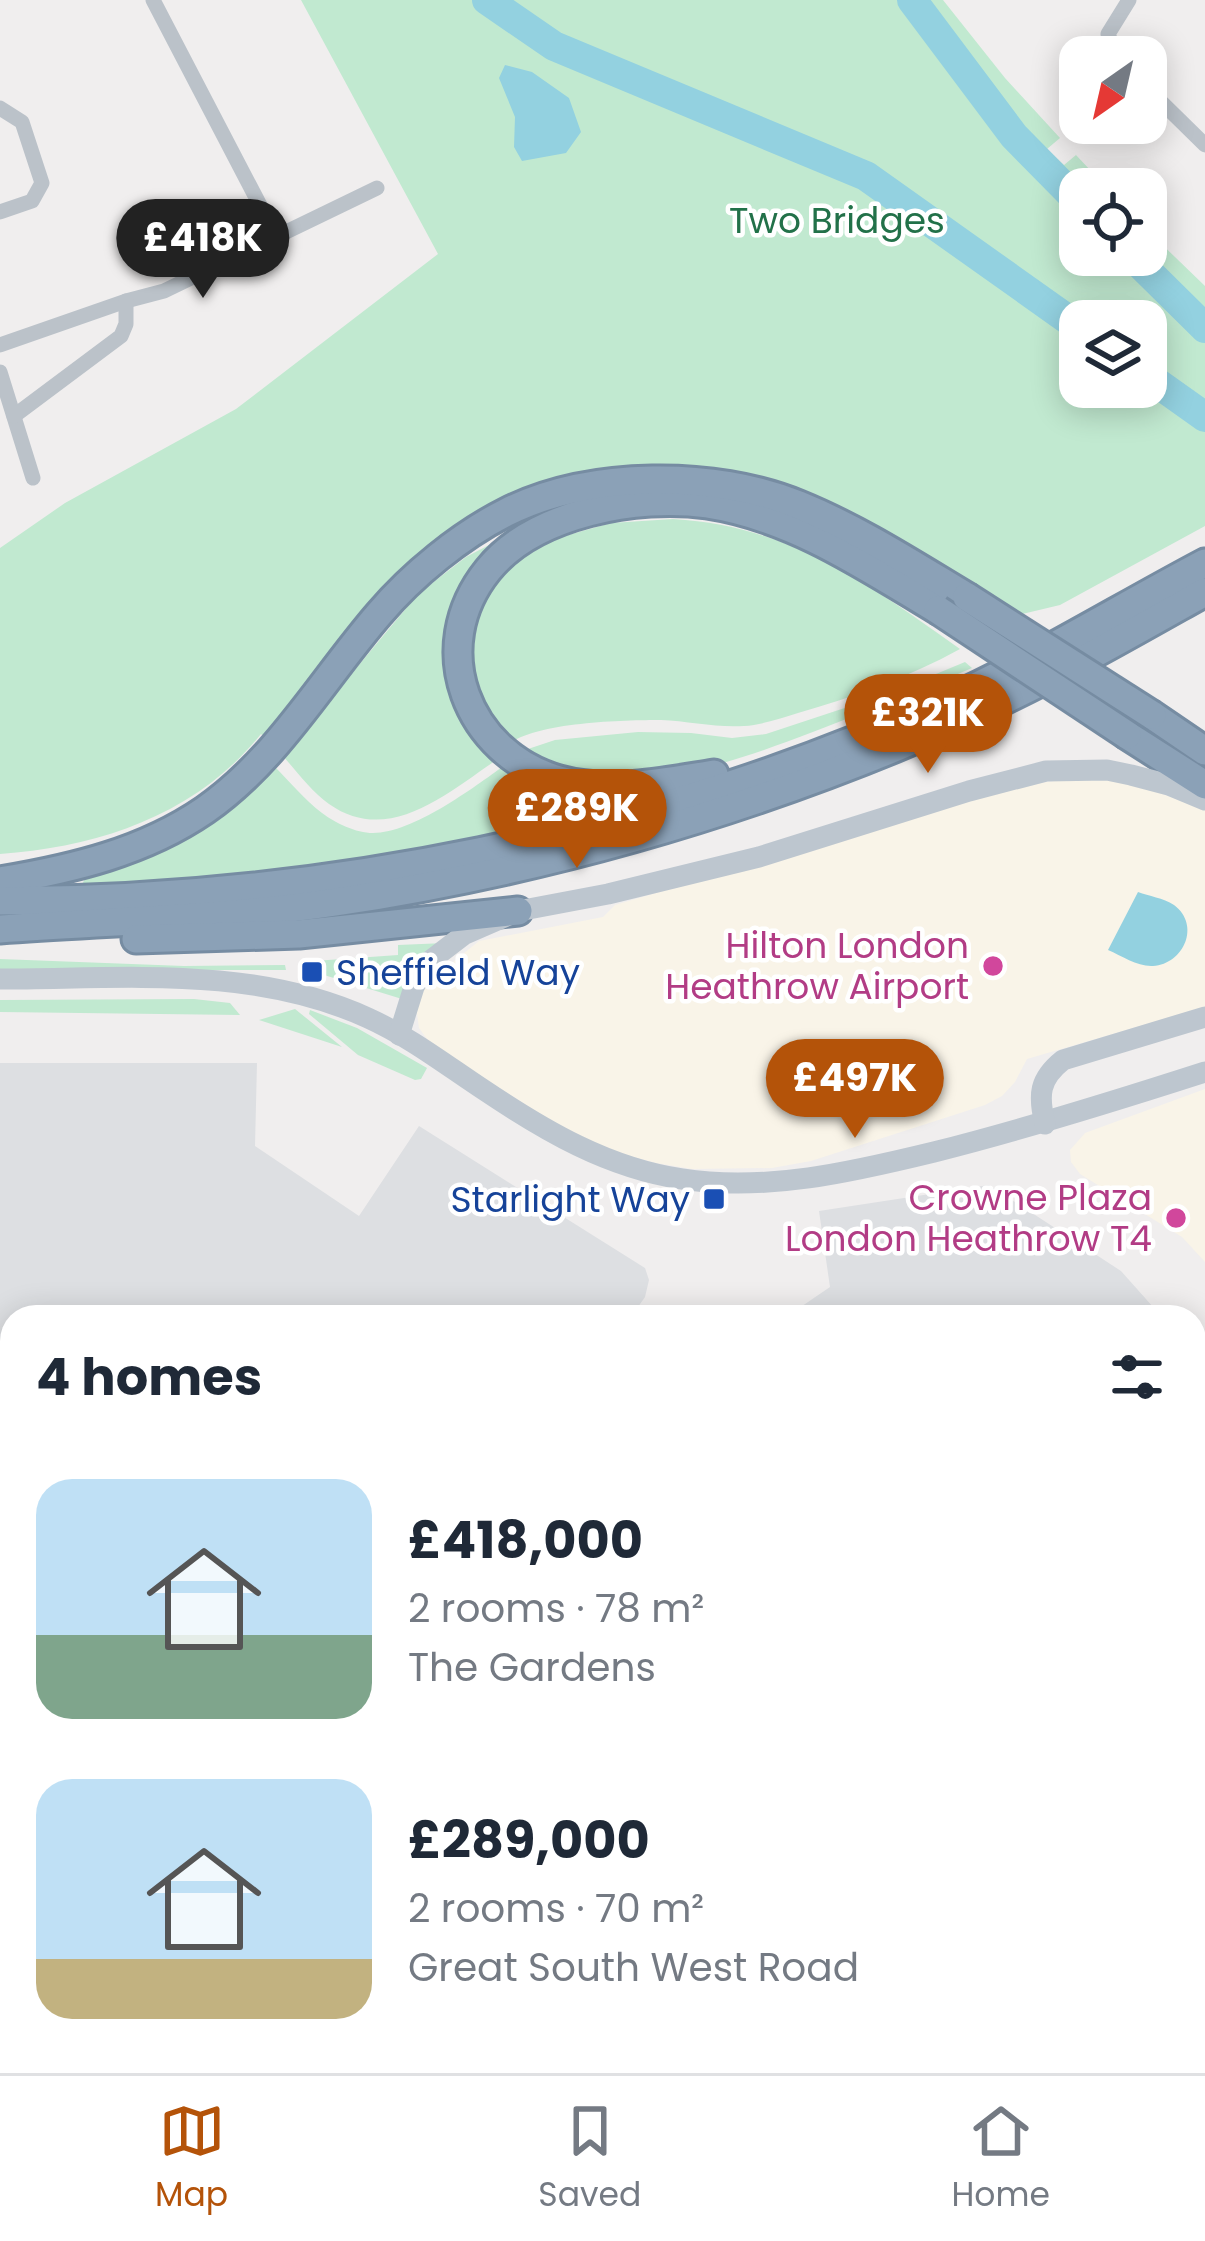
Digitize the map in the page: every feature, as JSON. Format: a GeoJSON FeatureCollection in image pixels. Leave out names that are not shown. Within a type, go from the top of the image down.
{"type":"FeatureCollection","features":[{"type":"Feature","properties":{"kind":"highway"},"geometry":{"type":"LineString","coordinates":[[0,881],[104,859],[203,811],[268,754],[380,612],[424,569],[505,513],[581,488],[701,481],[798,504],[872,540],[967,597],[1205,751]]}},
{"type":"Feature","properties":{"kind":"highway"},"geometry":{"type":"LineString","coordinates":[[790,764],[615,786],[585,785],[531,770],[490,737],[460,683],[460,626],[476,589],[487,571],[522,539],[586,513],[657,502],[706,504],[756,515],[849,556],[1205,785]]}},
{"type":"Feature","properties":{"kind":"highway"},"geometry":{"type":"LineString","coordinates":[[0,901],[137,897],[328,879],[517,844],[610,820],[790,764],[936,705],[1205,563]]}},
{"type":"Feature","properties":{"kind":"highway"},"geometry":{"type":"LineString","coordinates":[[0,932],[332,903],[427,887],[616,844],[799,787],[926,735],[1088,657],[1205,592]]}},
{"type":"Feature","properties":{"kind":"highway"},"geometry":{"type":"LineString","coordinates":[[0,932],[103,939],[240,938],[518,911]]}},
{"type":"Feature","properties":{"kind":"street"},"geometry":{"type":"LineString","coordinates":[[153,0],[276,236]]}},
{"type":"Feature","properties":{"kind":"street"},"geometry":{"type":"LineString","coordinates":[[1109,36],[1129,0]]}},
{"type":"Feature","properties":{"kind":"street"},"geometry":{"type":"LineString","coordinates":[[0,108],[22,122],[42,184],[32,201],[0,212]]}},
{"type":"Feature","properties":{"kind":"street"},"geometry":{"type":"LineString","coordinates":[[1167,108],[1205,145]]}},
{"type":"Feature","properties":{"kind":"street"},"geometry":{"type":"LineString","coordinates":[[0,344],[164,291],[377,188]]}},
{"type":"Feature","properties":{"kind":"street"},"geometry":{"type":"LineString","coordinates":[[14,416],[121,336],[126,325],[125,301]]}},
{"type":"Feature","properties":{"kind":"street"},"geometry":{"type":"LineString","coordinates":[[0,372],[33,478]]}},
{"type":"Feature","properties":{"kind":"street"},"geometry":{"type":"LineString","coordinates":[[399,1035],[414,987],[428,963],[465,934],[518,911],[759,857],[1046,771],[1107,770],[1169,785],[1205,800]]}},
{"type":"Feature","properties":{"kind":"street"},"geometry":{"type":"LineString","coordinates":[[0,979],[191,979],[298,992],[369,1018],[568,1141],[615,1162],[695,1181],[749,1184],[824,1176],[1045,1124],[1205,1072]]}},
{"type":"Feature","properties":{"kind":"street"},"geometry":{"type":"LineString","coordinates":[[1045,1124],[1041,1087],[1063,1060],[1205,1017]]}},
{"type":"Feature","properties":{"kind":"shaded area"},"geometry":{"type":"Polygon","coordinates":[[[1090,777],[1138,785],[1205,810],[1205,1007],[1027,1059],[1015,1082],[985,1105],[811,1161],[772,1168],[692,1169],[608,1150],[560,1127],[430,1043],[419,1028],[416,1007],[427,983],[479,941],[603,917],[615,905],[991,795],[1090,777]]]}},
{"type":"Feature","properties":{"kind":"shaded area"},"geometry":{"type":"Polygon","coordinates":[[[0,1063],[257,1063],[255,1146],[359,1216],[419,1126],[645,1268],[649,1280],[639,1305],[0,1305],[0,1063]]]}},
{"type":"Feature","properties":{"kind":"shaded area"},"geometry":{"type":"Polygon","coordinates":[[[1205,1089],[1205,1262],[1182,1237],[1080,1174],[1071,1162],[1070,1150],[1085,1133],[1205,1089]]]}},
{"type":"Feature","properties":{"kind":"shaded area"},"geometry":{"type":"Polygon","coordinates":[[[989,1185],[1121,1271],[1151,1305],[804,1305],[830,1287],[819,1211],[989,1185]]]}},
{"type":"Feature","properties":{"kind":"green space","name":"Two Bridges"},"geometry":{"type":"Polygon","coordinates":[[[301,0],[943,0],[1059,137],[1047,149],[1064,165],[1076,155],[1088,168],[1059,168],[1059,276],[1167,276],[1167,249],[1205,286],[1205,526],[1060,605],[1010,617],[716,478],[487,519],[271,743],[261,734],[207,786],[144,821],[74,844],[0,854],[0,548],[65,503],[236,409],[438,254],[301,0]]]}},
{"type":"Feature","properties":{"kind":"green space"},"geometry":{"type":"Polygon","coordinates":[[[673,519],[755,533],[791,546],[859,581],[960,649],[881,686],[758,724],[604,722],[538,731],[508,745],[481,708],[469,654],[472,627],[483,600],[512,565],[554,539],[611,523],[673,519]]]}},
{"type":"Feature","properties":{"kind":"green space"},"geometry":{"type":"Polygon","coordinates":[[[531,523],[453,626],[492,763],[435,801],[393,818],[372,820],[329,804],[283,756],[418,594],[466,557],[531,523]]]}},
{"type":"Feature","properties":{"kind":"green space"},"geometry":{"type":"Polygon","coordinates":[[[965,662],[972,668],[797,738],[696,770],[594,781],[516,753],[555,740],[638,732],[732,738],[766,734],[890,693],[965,662]]]}},
{"type":"Feature","properties":{"kind":"green space"},"geometry":{"type":"Polygon","coordinates":[[[505,765],[593,798],[601,808],[599,813],[316,874],[81,886],[86,877],[188,834],[275,767],[327,817],[373,833],[424,818],[505,765]]]}},
{"type":"Feature","properties":{"kind":"green space"},"geometry":{"type":"Polygon","coordinates":[[[445,943],[402,999],[298,967],[300,962],[398,955],[398,945],[445,943]]]}},
{"type":"Feature","properties":{"kind":"green space"},"geometry":{"type":"Polygon","coordinates":[[[0,959],[285,965],[286,970],[0,970],[0,959]]]}},
{"type":"Feature","properties":{"kind":"green space"},"geometry":{"type":"Polygon","coordinates":[[[0,1000],[230,1003],[240,1015],[0,1012],[0,1000]]]}},
{"type":"Feature","properties":{"kind":"green space"},"geometry":{"type":"Polygon","coordinates":[[[295,1009],[342,1047],[259,1020],[295,1009]]]}},
{"type":"Feature","properties":{"kind":"green space"},"geometry":{"type":"Polygon","coordinates":[[[310,1010],[357,1028],[427,1068],[421,1079],[358,1055],[309,1014],[310,1010]]]}},
{"type":"Feature","properties":{"kind":"water"},"geometry":{"type":"Polygon","coordinates":[[[505,65],[532,72],[569,98],[581,132],[566,153],[522,161],[514,147],[515,117],[499,78],[505,65]]]}},
{"type":"Feature","properties":{"kind":"water"},"geometry":{"type":"Polygon","coordinates":[[[1138,892],[1174,905],[1186,923],[1185,942],[1164,964],[1142,965],[1108,950],[1138,892]]]}},
{"type":"Feature","properties":{"kind":"waterway"},"geometry":{"type":"LineString","coordinates":[[487,0],[554,46],[866,176],[1059,313]]}},
{"type":"Feature","properties":{"kind":"waterway"},"geometry":{"type":"LineString","coordinates":[[912,0],[1014,136],[1059,182]]}},
{"type":"Feature","properties":{"kind":"waterway"},"geometry":{"type":"LineString","coordinates":[[1152,276],[1205,328]]}},
{"type":"Feature","properties":{"kind":"waterway"},"geometry":{"type":"LineString","coordinates":[[1167,390],[1205,417]]}},
{"type":"Feature","properties":{"kind":"place","name":"Hilton London Heathrow Airport"},"geometry":{"type":"Point","coordinates":[993,966]}},
{"type":"Feature","properties":{"kind":"place","name":"Sheffield Way"},"geometry":{"type":"Point","coordinates":[312,972]}},
{"type":"Feature","properties":{"kind":"place","name":"Starlight Way"},"geometry":{"type":"Point","coordinates":[714,1199]}},
{"type":"Feature","properties":{"kind":"place","name":"Crowne Plaza London Heathrow T4"},"geometry":{"type":"Point","coordinates":[1176,1218]}}]}
